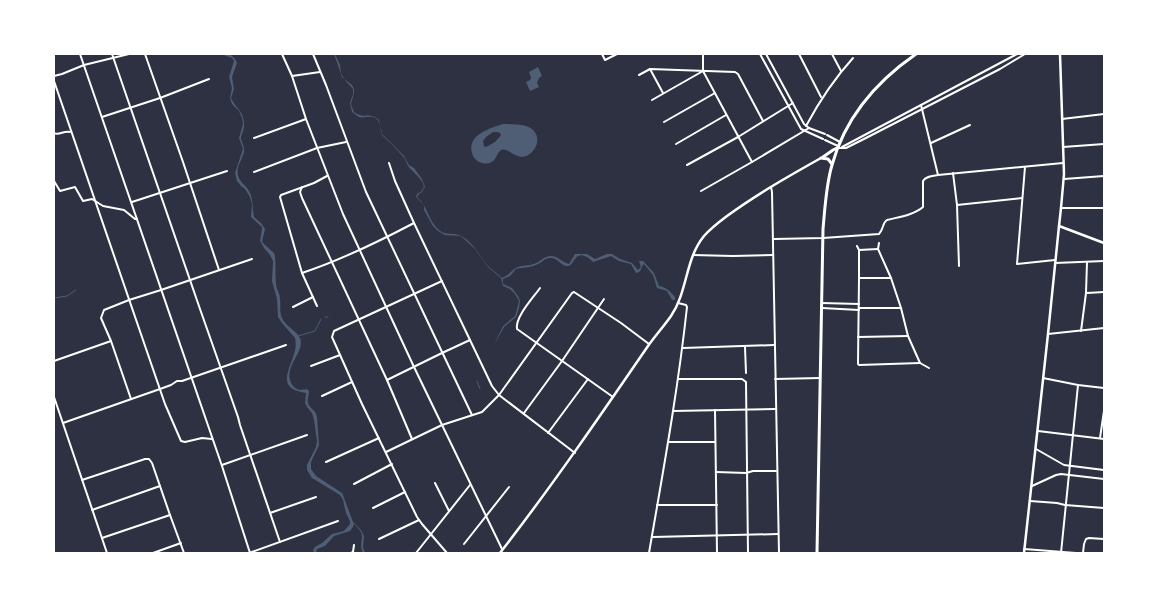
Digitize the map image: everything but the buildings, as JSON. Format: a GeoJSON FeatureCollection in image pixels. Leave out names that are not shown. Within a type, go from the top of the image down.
{"type":"FeatureCollection","features":[{"type":"Feature","properties":{"kind":"highway"},"geometry":{"type":"LineString","coordinates":[[817,553],[823,238],[826,198],[832,164],[840,142],[856,112],[870,93],[899,65],[916,54]]}},
{"type":"Feature","properties":{"kind":"highway"},"geometry":{"type":"LineString","coordinates":[[822,158],[839,147]]}},
{"type":"Feature","properties":{"kind":"highway"},"geometry":{"type":"LineString","coordinates":[[822,158],[832,164]]}},
{"type":"Feature","properties":{"kind":"main road"},"geometry":{"type":"LineString","coordinates":[[1024,553],[1064,179],[1060,54]]}},
{"type":"Feature","properties":{"kind":"main road"},"geometry":{"type":"LineString","coordinates":[[501,552],[575,453],[671,315],[679,302],[693,255],[703,238],[713,227],[734,211],[771,187],[822,158],[834,156]]}},
{"type":"Feature","properties":{"kind":"main road"},"geometry":{"type":"LineString","coordinates":[[1058,226],[1104,242]]}},
{"type":"Feature","properties":{"kind":"street"},"geometry":{"type":"LineString","coordinates":[[80,54],[222,466],[250,553],[338,520]]}},
{"type":"Feature","properties":{"kind":"street"},"geometry":{"type":"LineString","coordinates":[[112,54],[280,542]]}},
{"type":"Feature","properties":{"kind":"street"},"geometry":{"type":"LineString","coordinates":[[54,76],[84,64],[129,54]]}},
{"type":"Feature","properties":{"kind":"street"},"geometry":{"type":"LineString","coordinates":[[145,54],[219,270]]}},
{"type":"Feature","properties":{"kind":"street"},"geometry":{"type":"LineString","coordinates":[[282,54],[292,76],[328,176],[360,251],[486,516],[501,552]]}},
{"type":"Feature","properties":{"kind":"street"},"geometry":{"type":"LineString","coordinates":[[313,54],[366,192],[472,415]]}},
{"type":"Feature","properties":{"kind":"street"},"geometry":{"type":"LineString","coordinates":[[607,54],[602,55],[605,60],[617,54]]}},
{"type":"Feature","properties":{"kind":"street"},"geometry":{"type":"LineString","coordinates":[[703,54],[703,71],[752,162]]}},
{"type":"Feature","properties":{"kind":"street"},"geometry":{"type":"LineString","coordinates":[[760,54],[799,127],[839,147],[847,146],[1000,69],[1025,54]]}},
{"type":"Feature","properties":{"kind":"street"},"geometry":{"type":"LineString","coordinates":[[766,54],[807,127],[840,142]]}},
{"type":"Feature","properties":{"kind":"street"},"geometry":{"type":"LineString","coordinates":[[799,54],[822,97]]}},
{"type":"Feature","properties":{"kind":"street"},"geometry":{"type":"LineString","coordinates":[[832,54],[841,71]]}},
{"type":"Feature","properties":{"kind":"street"},"geometry":{"type":"LineString","coordinates":[[847,146],[1017,54]]}},
{"type":"Feature","properties":{"kind":"street"},"geometry":{"type":"LineString","coordinates":[[701,191],[804,131],[822,97],[853,58]]}},
{"type":"Feature","properties":{"kind":"street"},"geometry":{"type":"LineString","coordinates":[[997,64],[1000,69]]}},
{"type":"Feature","properties":{"kind":"street"},"geometry":{"type":"LineString","coordinates":[[650,69],[663,93]]}},
{"type":"Feature","properties":{"kind":"street"},"geometry":{"type":"LineString","coordinates":[[639,75],[650,69],[737,72],[763,121]]}},
{"type":"Feature","properties":{"kind":"street"},"geometry":{"type":"LineString","coordinates":[[652,100],[703,71]]}},
{"type":"Feature","properties":{"kind":"street"},"geometry":{"type":"LineString","coordinates":[[292,76],[321,72]]}},
{"type":"Feature","properties":{"kind":"street"},"geometry":{"type":"LineString","coordinates":[[102,117],[160,98],[209,79]]}},
{"type":"Feature","properties":{"kind":"street"},"geometry":{"type":"LineString","coordinates":[[54,83],[165,404],[181,441],[185,442],[202,438],[212,439]]}},
{"type":"Feature","properties":{"kind":"street"},"geometry":{"type":"LineString","coordinates":[[664,122],[715,93]]}},
{"type":"Feature","properties":{"kind":"street"},"geometry":{"type":"LineString","coordinates":[[687,165],[792,103]]}},
{"type":"Feature","properties":{"kind":"street"},"geometry":{"type":"LineString","coordinates":[[921,105],[938,174]]}},
{"type":"Feature","properties":{"kind":"street"},"geometry":{"type":"LineString","coordinates":[[676,144],[727,114]]}},
{"type":"Feature","properties":{"kind":"street"},"geometry":{"type":"LineString","coordinates":[[1062,119],[1104,114]]}},
{"type":"Feature","properties":{"kind":"street"},"geometry":{"type":"LineString","coordinates":[[254,138],[306,119]]}},
{"type":"Feature","properties":{"kind":"street"},"geometry":{"type":"LineString","coordinates":[[930,143],[970,126]]}},
{"type":"Feature","properties":{"kind":"street"},"geometry":{"type":"LineString","coordinates":[[54,133],[58,134],[68,131],[72,133]]}},
{"type":"Feature","properties":{"kind":"street"},"geometry":{"type":"LineString","coordinates":[[254,172],[318,148],[347,142]]}},
{"type":"Feature","properties":{"kind":"street"},"geometry":{"type":"LineString","coordinates":[[1063,147],[1104,144]]}},
{"type":"Feature","properties":{"kind":"street"},"geometry":{"type":"LineString","coordinates":[[389,163],[414,223],[492,386],[499,395],[575,453]]}},
{"type":"Feature","properties":{"kind":"street"},"geometry":{"type":"LineString","coordinates":[[773,240],[879,234],[883,229],[885,221],[918,212],[923,207],[923,181],[938,174],[1063,163]]}},
{"type":"Feature","properties":{"kind":"street"},"geometry":{"type":"LineString","coordinates":[[1025,167],[1017,264],[1104,261]]}},
{"type":"Feature","properties":{"kind":"street"},"geometry":{"type":"LineString","coordinates":[[132,202],[227,171]]}},
{"type":"Feature","properties":{"kind":"street"},"geometry":{"type":"LineString","coordinates":[[953,173],[957,205],[960,266]]}},
{"type":"Feature","properties":{"kind":"street"},"geometry":{"type":"LineString","coordinates":[[317,306],[302,273],[280,199],[281,195],[328,176]]}},
{"type":"Feature","properties":{"kind":"street"},"geometry":{"type":"LineString","coordinates":[[1064,179],[1104,176]]}},
{"type":"Feature","properties":{"kind":"street"},"geometry":{"type":"LineString","coordinates":[[54,181],[60,191],[75,187],[83,200],[95,200],[103,206],[124,210],[137,219]]}},
{"type":"Feature","properties":{"kind":"street"},"geometry":{"type":"LineString","coordinates":[[302,187],[300,194],[412,439]]}},
{"type":"Feature","properties":{"kind":"street"},"geometry":{"type":"LineString","coordinates":[[771,187],[779,553]]}},
{"type":"Feature","properties":{"kind":"street"},"geometry":{"type":"LineString","coordinates":[[957,205],[1023,198]]}},
{"type":"Feature","properties":{"kind":"street"},"geometry":{"type":"LineString","coordinates":[[1061,208],[1104,208]]}},
{"type":"Feature","properties":{"kind":"street"},"geometry":{"type":"LineString","coordinates":[[302,273],[360,251],[414,223]]}},
{"type":"Feature","properties":{"kind":"street"},"geometry":{"type":"LineString","coordinates":[[879,242],[878,249],[891,278],[908,336],[920,363]]}},
{"type":"Feature","properties":{"kind":"street"},"geometry":{"type":"LineString","coordinates":[[857,246],[859,250],[858,365],[920,363],[929,368]]}},
{"type":"Feature","properties":{"kind":"street"},"geometry":{"type":"LineString","coordinates":[[859,250],[878,249]]}},
{"type":"Feature","properties":{"kind":"street"},"geometry":{"type":"LineString","coordinates":[[693,255],[773,255]]}},
{"type":"Feature","properties":{"kind":"street"},"geometry":{"type":"LineString","coordinates":[[131,399],[101,318],[104,310],[252,259]]}},
{"type":"Feature","properties":{"kind":"street"},"geometry":{"type":"LineString","coordinates":[[1081,331],[1086,293],[1087,262]]}},
{"type":"Feature","properties":{"kind":"street"},"geometry":{"type":"LineString","coordinates":[[859,278],[891,278]]}},
{"type":"Feature","properties":{"kind":"street"},"geometry":{"type":"LineString","coordinates":[[192,287],[194,279]]}},
{"type":"Feature","properties":{"kind":"street"},"geometry":{"type":"LineString","coordinates":[[442,281],[334,331],[332,337],[419,520],[448,553]]}},
{"type":"Feature","properties":{"kind":"street"},"geometry":{"type":"LineString","coordinates":[[540,288],[517,323],[517,329],[614,397]]}},
{"type":"Feature","properties":{"kind":"street"},"geometry":{"type":"LineString","coordinates":[[386,452],[442,425],[485,410],[499,395],[574,292],[577,292],[650,344]]}},
{"type":"Feature","properties":{"kind":"street"},"geometry":{"type":"LineString","coordinates":[[1086,293],[1104,292]]}},
{"type":"Feature","properties":{"kind":"street"},"geometry":{"type":"LineString","coordinates":[[293,307],[313,297]]}},
{"type":"Feature","properties":{"kind":"street"},"geometry":{"type":"LineString","coordinates":[[523,414],[604,299]]}},
{"type":"Feature","properties":{"kind":"street"},"geometry":{"type":"LineString","coordinates":[[649,553],[683,348],[687,307],[679,302]]}},
{"type":"Feature","properties":{"kind":"street"},"geometry":{"type":"LineString","coordinates":[[822,303],[859,304]]}},
{"type":"Feature","properties":{"kind":"street"},"geometry":{"type":"LineString","coordinates":[[822,308],[901,308]]}},
{"type":"Feature","properties":{"kind":"street"},"geometry":{"type":"LineString","coordinates":[[1048,334],[1104,328]]}},
{"type":"Feature","properties":{"kind":"street"},"geometry":{"type":"LineString","coordinates":[[858,337],[908,336]]}},
{"type":"Feature","properties":{"kind":"street"},"geometry":{"type":"LineString","coordinates":[[386,380],[470,340]]}},
{"type":"Feature","properties":{"kind":"street"},"geometry":{"type":"LineString","coordinates":[[54,361],[111,341]]}},
{"type":"Feature","properties":{"kind":"street"},"geometry":{"type":"LineString","coordinates":[[63,423],[172,385],[177,380],[182,381],[286,345]]}},
{"type":"Feature","properties":{"kind":"street"},"geometry":{"type":"LineString","coordinates":[[683,348],[774,345]]}},
{"type":"Feature","properties":{"kind":"street"},"geometry":{"type":"LineString","coordinates":[[745,347],[746,372]]}},
{"type":"Feature","properties":{"kind":"street"},"geometry":{"type":"LineString","coordinates":[[311,366],[340,354]]}},
{"type":"Feature","properties":{"kind":"street"},"geometry":{"type":"LineString","coordinates":[[776,379],[820,378]]}},
{"type":"Feature","properties":{"kind":"street"},"geometry":{"type":"LineString","coordinates":[[1043,378],[1104,388]]}},
{"type":"Feature","properties":{"kind":"street"},"geometry":{"type":"LineString","coordinates":[[548,433],[588,379]]}},
{"type":"Feature","properties":{"kind":"street"},"geometry":{"type":"LineString","coordinates":[[678,379],[742,379],[746,382],[748,553]]}},
{"type":"Feature","properties":{"kind":"street"},"geometry":{"type":"LineString","coordinates":[[322,396],[352,382]]}},
{"type":"Feature","properties":{"kind":"street"},"geometry":{"type":"LineString","coordinates":[[1061,552],[1078,385]]}},
{"type":"Feature","properties":{"kind":"street"},"geometry":{"type":"LineString","coordinates":[[54,397],[55,407],[63,423],[107,553]]}},
{"type":"Feature","properties":{"kind":"street"},"geometry":{"type":"LineString","coordinates":[[673,411],[776,409]]}},
{"type":"Feature","properties":{"kind":"street"},"geometry":{"type":"LineString","coordinates":[[716,410],[717,553]]}},
{"type":"Feature","properties":{"kind":"street"},"geometry":{"type":"LineString","coordinates":[[1100,439],[1104,411]]}},
{"type":"Feature","properties":{"kind":"street"},"geometry":{"type":"LineString","coordinates":[[1038,430],[1104,439]]}},
{"type":"Feature","properties":{"kind":"street"},"geometry":{"type":"LineString","coordinates":[[222,466],[307,435]]}},
{"type":"Feature","properties":{"kind":"street"},"geometry":{"type":"LineString","coordinates":[[326,462],[379,438]]}},
{"type":"Feature","properties":{"kind":"street"},"geometry":{"type":"LineString","coordinates":[[668,442],[716,442]]}},
{"type":"Feature","properties":{"kind":"street"},"geometry":{"type":"LineString","coordinates":[[1036,448],[1064,465],[1104,470]]}},
{"type":"Feature","properties":{"kind":"street"},"geometry":{"type":"LineString","coordinates":[[82,480],[149,459],[152,462],[184,553]]}},
{"type":"Feature","properties":{"kind":"street"},"geometry":{"type":"LineString","coordinates":[[354,484],[392,464]]}},
{"type":"Feature","properties":{"kind":"street"},"geometry":{"type":"LineString","coordinates":[[716,472],[777,471]]}},
{"type":"Feature","properties":{"kind":"street"},"geometry":{"type":"LineString","coordinates":[[1032,486],[1056,476],[1069,475],[1104,479]]}},
{"type":"Feature","properties":{"kind":"street"},"geometry":{"type":"LineString","coordinates":[[435,482],[448,512]]}},
{"type":"Feature","properties":{"kind":"street"},"geometry":{"type":"LineString","coordinates":[[416,553],[470,485]]}},
{"type":"Feature","properties":{"kind":"street"},"geometry":{"type":"LineString","coordinates":[[92,510],[160,486]]}},
{"type":"Feature","properties":{"kind":"street"},"geometry":{"type":"LineString","coordinates":[[464,544],[509,488]]}},
{"type":"Feature","properties":{"kind":"street"},"geometry":{"type":"LineString","coordinates":[[373,508],[406,492]]}},
{"type":"Feature","properties":{"kind":"street"},"geometry":{"type":"LineString","coordinates":[[270,513],[316,497]]}},
{"type":"Feature","properties":{"kind":"street"},"geometry":{"type":"LineString","coordinates":[[1030,501],[1057,503],[1065,506],[1104,508]]}},
{"type":"Feature","properties":{"kind":"street"},"geometry":{"type":"LineString","coordinates":[[656,505],[717,505]]}},
{"type":"Feature","properties":{"kind":"street"},"geometry":{"type":"LineString","coordinates":[[102,538],[170,515]]}},
{"type":"Feature","properties":{"kind":"street"},"geometry":{"type":"LineString","coordinates":[[379,539],[419,520]]}},
{"type":"Feature","properties":{"kind":"street"},"geometry":{"type":"LineString","coordinates":[[653,536],[778,534]]}},
{"type":"Feature","properties":{"kind":"street"},"geometry":{"type":"LineString","coordinates":[[1083,553],[1086,539],[1104,539]]}},
{"type":"Feature","properties":{"kind":"street"},"geometry":{"type":"LineString","coordinates":[[153,553],[181,543]]}},
{"type":"Feature","properties":{"kind":"street"},"geometry":{"type":"LineString","coordinates":[[352,553],[354,545]]}},
{"type":"Feature","properties":{"kind":"street"},"geometry":{"type":"LineString","coordinates":[[1024,549],[1076,553]]}},
{"type":"Feature","properties":{"kind":"water"},"geometry":{"type":"Polygon","coordinates":[[[221,54],[230,54],[237,63],[232,77],[234,89],[231,98],[242,114],[244,121],[241,137],[244,152],[238,169],[239,177],[251,194],[254,217],[265,229],[262,242],[275,256],[276,286],[280,297],[281,316],[300,338],[300,349],[289,373],[293,386],[296,389],[307,389],[309,391],[308,403],[317,417],[319,445],[311,462],[311,469],[316,476],[342,493],[353,522],[361,530],[364,536],[363,547],[365,553],[363,553],[361,545],[361,532],[354,524],[350,531],[334,536],[325,546],[317,549],[316,553],[313,550],[332,534],[344,531],[350,524],[350,521],[340,495],[312,478],[307,470],[307,465],[317,441],[314,420],[312,413],[305,403],[306,393],[291,388],[288,384],[288,374],[295,352],[295,338],[278,317],[277,299],[272,281],[273,261],[260,241],[262,227],[251,217],[252,204],[250,197],[237,181],[235,173],[243,149],[239,138],[243,124],[239,111],[232,104],[230,98],[232,88],[229,77],[234,61],[232,58],[221,54]]]}},
{"type":"Feature","properties":{"kind":"water"},"geometry":{"type":"Polygon","coordinates":[[[334,54],[344,79],[354,89],[351,104],[354,112],[375,117],[380,124],[375,118],[359,117],[352,112],[350,103],[353,89],[342,77],[334,54]]]}},
{"type":"Feature","properties":{"kind":"water"},"geometry":{"type":"Polygon","coordinates":[[[538,67],[542,76],[537,83],[539,87],[530,91],[526,82],[531,78],[529,72],[538,67]]]}},
{"type":"Feature","properties":{"kind":"water"},"geometry":{"type":"Polygon","coordinates":[[[503,124],[523,125],[534,131],[537,142],[531,153],[522,157],[503,150],[499,152],[494,160],[487,164],[475,159],[471,147],[476,137],[486,130],[503,124]],[[493,132],[486,137],[483,141],[484,146],[486,147],[495,142],[501,135],[493,132]]]}},
{"type":"Feature","properties":{"kind":"water"},"geometry":{"type":"Polygon","coordinates":[[[381,128],[382,134],[404,156],[409,165],[414,168],[422,179],[425,187],[422,192],[417,197],[423,204],[416,197],[417,194],[422,191],[423,184],[408,166],[405,159],[382,135],[381,128]]]}},
{"type":"Feature","properties":{"kind":"water"},"geometry":{"type":"Polygon","coordinates":[[[424,206],[432,222],[439,230],[460,236],[445,235],[433,226],[424,210],[424,206]]]}},
{"type":"Feature","properties":{"kind":"water"},"geometry":{"type":"Polygon","coordinates":[[[475,249],[487,265],[502,278],[520,266],[534,264],[549,256],[556,257],[569,264],[575,254],[587,254],[595,259],[612,254],[632,263],[638,270],[641,267],[639,261],[643,261],[654,273],[659,286],[664,287],[670,292],[675,297],[675,300],[672,300],[667,291],[657,288],[653,275],[644,264],[640,272],[636,273],[631,264],[619,261],[611,256],[593,262],[587,257],[580,255],[568,266],[553,258],[549,258],[534,266],[516,269],[510,276],[503,279],[503,284],[512,288],[520,301],[516,317],[504,327],[494,345],[503,326],[515,316],[519,301],[510,289],[503,286],[501,278],[488,267],[475,249]]]}},
{"type":"Feature","properties":{"kind":"waterway"},"geometry":{"type":"LineString","coordinates":[[54,298],[67,296],[76,290]]}},
{"type":"Feature","properties":{"kind":"waterway"},"geometry":{"type":"LineString","coordinates":[[298,336],[315,331],[321,319]]}},
{"type":"Feature","properties":{"kind":"waterway"},"geometry":{"type":"LineString","coordinates":[[477,381],[480,389]]}}]}
